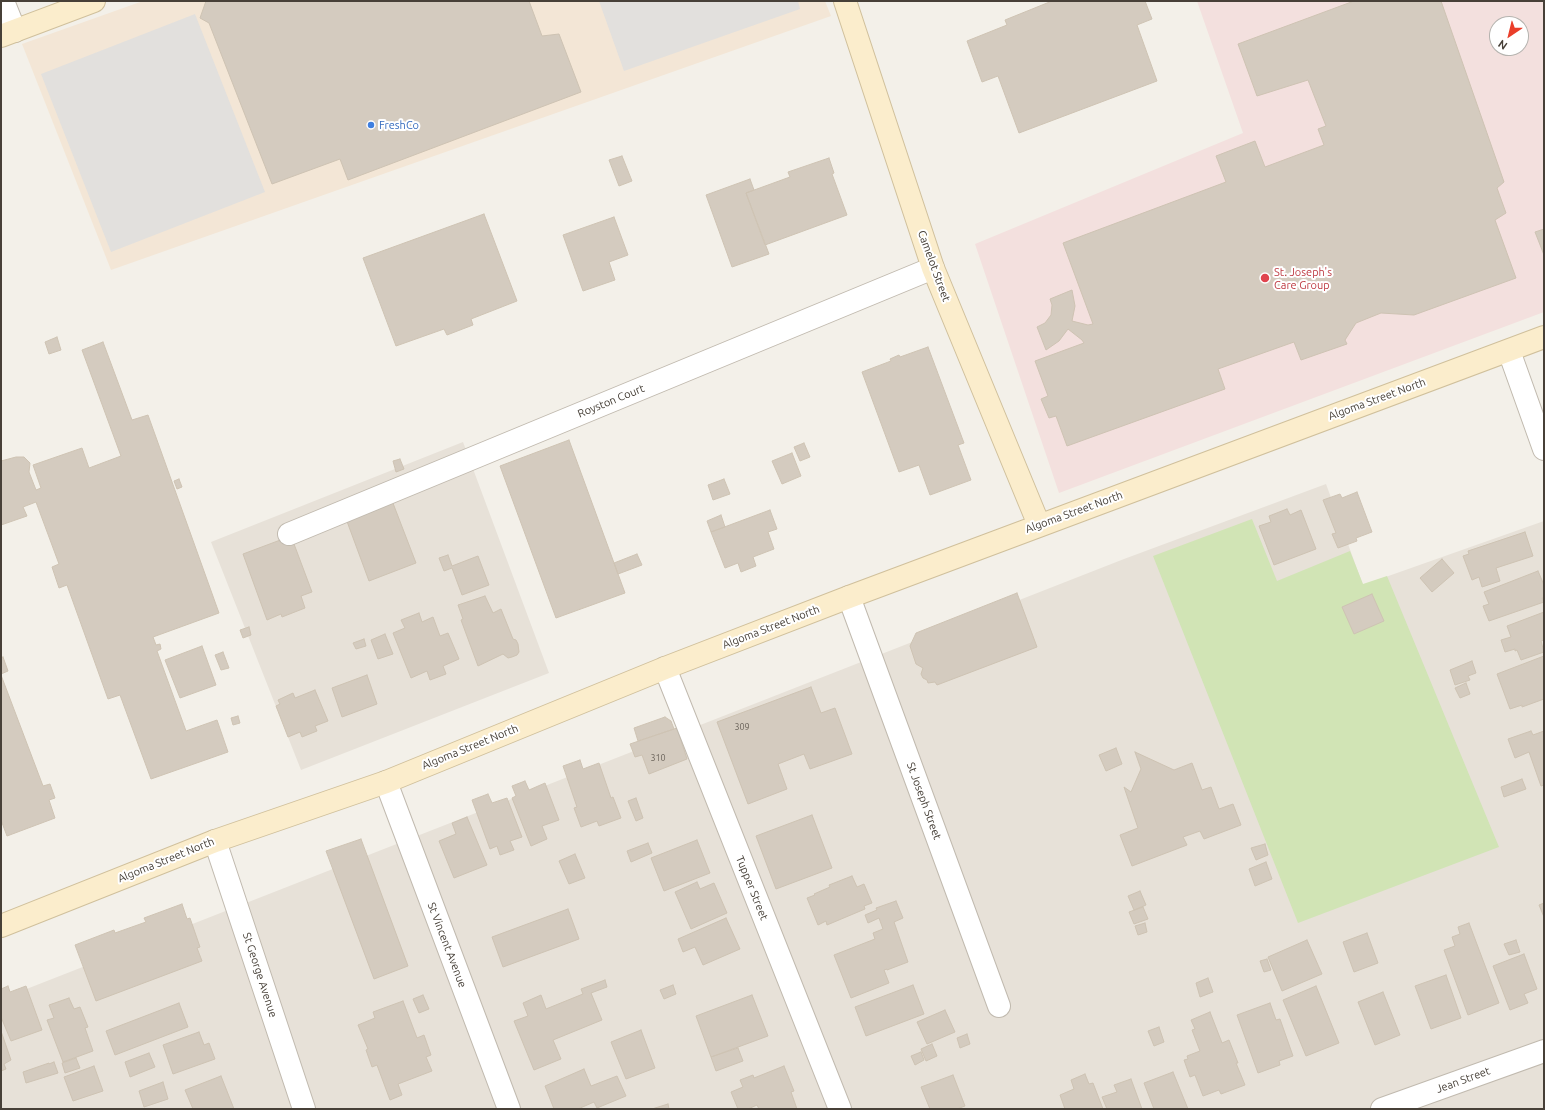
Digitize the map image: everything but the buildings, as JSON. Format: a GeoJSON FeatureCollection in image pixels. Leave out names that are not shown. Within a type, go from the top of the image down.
{"type":"FeatureCollection","features":[{"type":"Feature","properties":{"kind":"street"},"geometry":{"type":"LineString","coordinates":[[3,1],[8,34],[94,1]]}},
{"type":"Feature","properties":{"kind":"street","name":"Camelot Street"},"geometry":{"type":"LineString","coordinates":[[845,1],[933,268],[1039,525]]}},
{"type":"Feature","properties":{"kind":"street","name":"Royston Court"},"geometry":{"type":"LineString","coordinates":[[289,534],[933,268]]}},
{"type":"Feature","properties":{"kind":"street","name":"Algoma Street North"},"geometry":{"type":"LineString","coordinates":[[1,926],[215,841],[386,782],[664,668],[849,597],[1544,337]]}},
{"type":"Feature","properties":{"kind":"street"},"geometry":{"type":"LineString","coordinates":[[1509,350],[1544,449]]}},
{"type":"Feature","properties":{"kind":"street","name":"St Joseph Street"},"geometry":{"type":"LineString","coordinates":[[849,597],[999,1006]]}},
{"type":"Feature","properties":{"kind":"street","name":"Tupper Street"},"geometry":{"type":"LineString","coordinates":[[664,668],[840,1109]]}},
{"type":"Feature","properties":{"kind":"street","name":"St Vincent Avenue"},"geometry":{"type":"LineString","coordinates":[[386,782],[509,1109]]}},
{"type":"Feature","properties":{"kind":"street","name":"St George Avenue"},"geometry":{"type":"LineString","coordinates":[[215,841],[304,1109]]}},
{"type":"Feature","properties":{"kind":"street","name":"Jean Street"},"geometry":{"type":"LineString","coordinates":[[1382,1109],[1544,1051]]}},
{"type":"Feature","properties":{"kind":"shaded area"},"geometry":{"type":"Polygon","coordinates":[[[143,1],[825,1],[831,16],[111,270],[22,44],[143,1]]]}},
{"type":"Feature","properties":{"kind":"shaded area"},"geometry":{"type":"Polygon","coordinates":[[[599,1],[798,1],[800,9],[624,71],[599,1]]]}},
{"type":"Feature","properties":{"kind":"shaded area","name":"St. Joseph's Care Group"},"geometry":{"type":"Polygon","coordinates":[[[1197,1],[1544,1],[1544,312],[1059,493],[975,244],[1243,133],[1197,1]]]}},
{"type":"Feature","properties":{"kind":"shaded area"},"geometry":{"type":"Polygon","coordinates":[[[195,14],[265,192],[111,252],[41,74],[195,14]]]}},
{"type":"Feature","properties":{"kind":"shaded area"},"geometry":{"type":"Polygon","coordinates":[[[463,442],[549,673],[301,770],[211,542],[463,442]]]}},
{"type":"Feature","properties":{"kind":"shaded area"},"geometry":{"type":"Polygon","coordinates":[[[1326,484],[1363,585],[1544,521],[1544,1109],[1,1109],[1,999],[1124,559],[1326,484]]]}},
{"type":"Feature","properties":{"kind":"green space"},"geometry":{"type":"Polygon","coordinates":[[[1252,519],[1277,581],[1350,551],[1363,584],[1387,576],[1499,847],[1298,923],[1153,556],[1252,519]]]}},
{"type":"Feature","properties":{"kind":"place","name":"FreshCo"},"geometry":{"type":"Point","coordinates":[371,125]}},
{"type":"Feature","properties":{"kind":"place","name":"St. Joseph's Care Group"},"geometry":{"type":"Point","coordinates":[1265,278]}}]}
